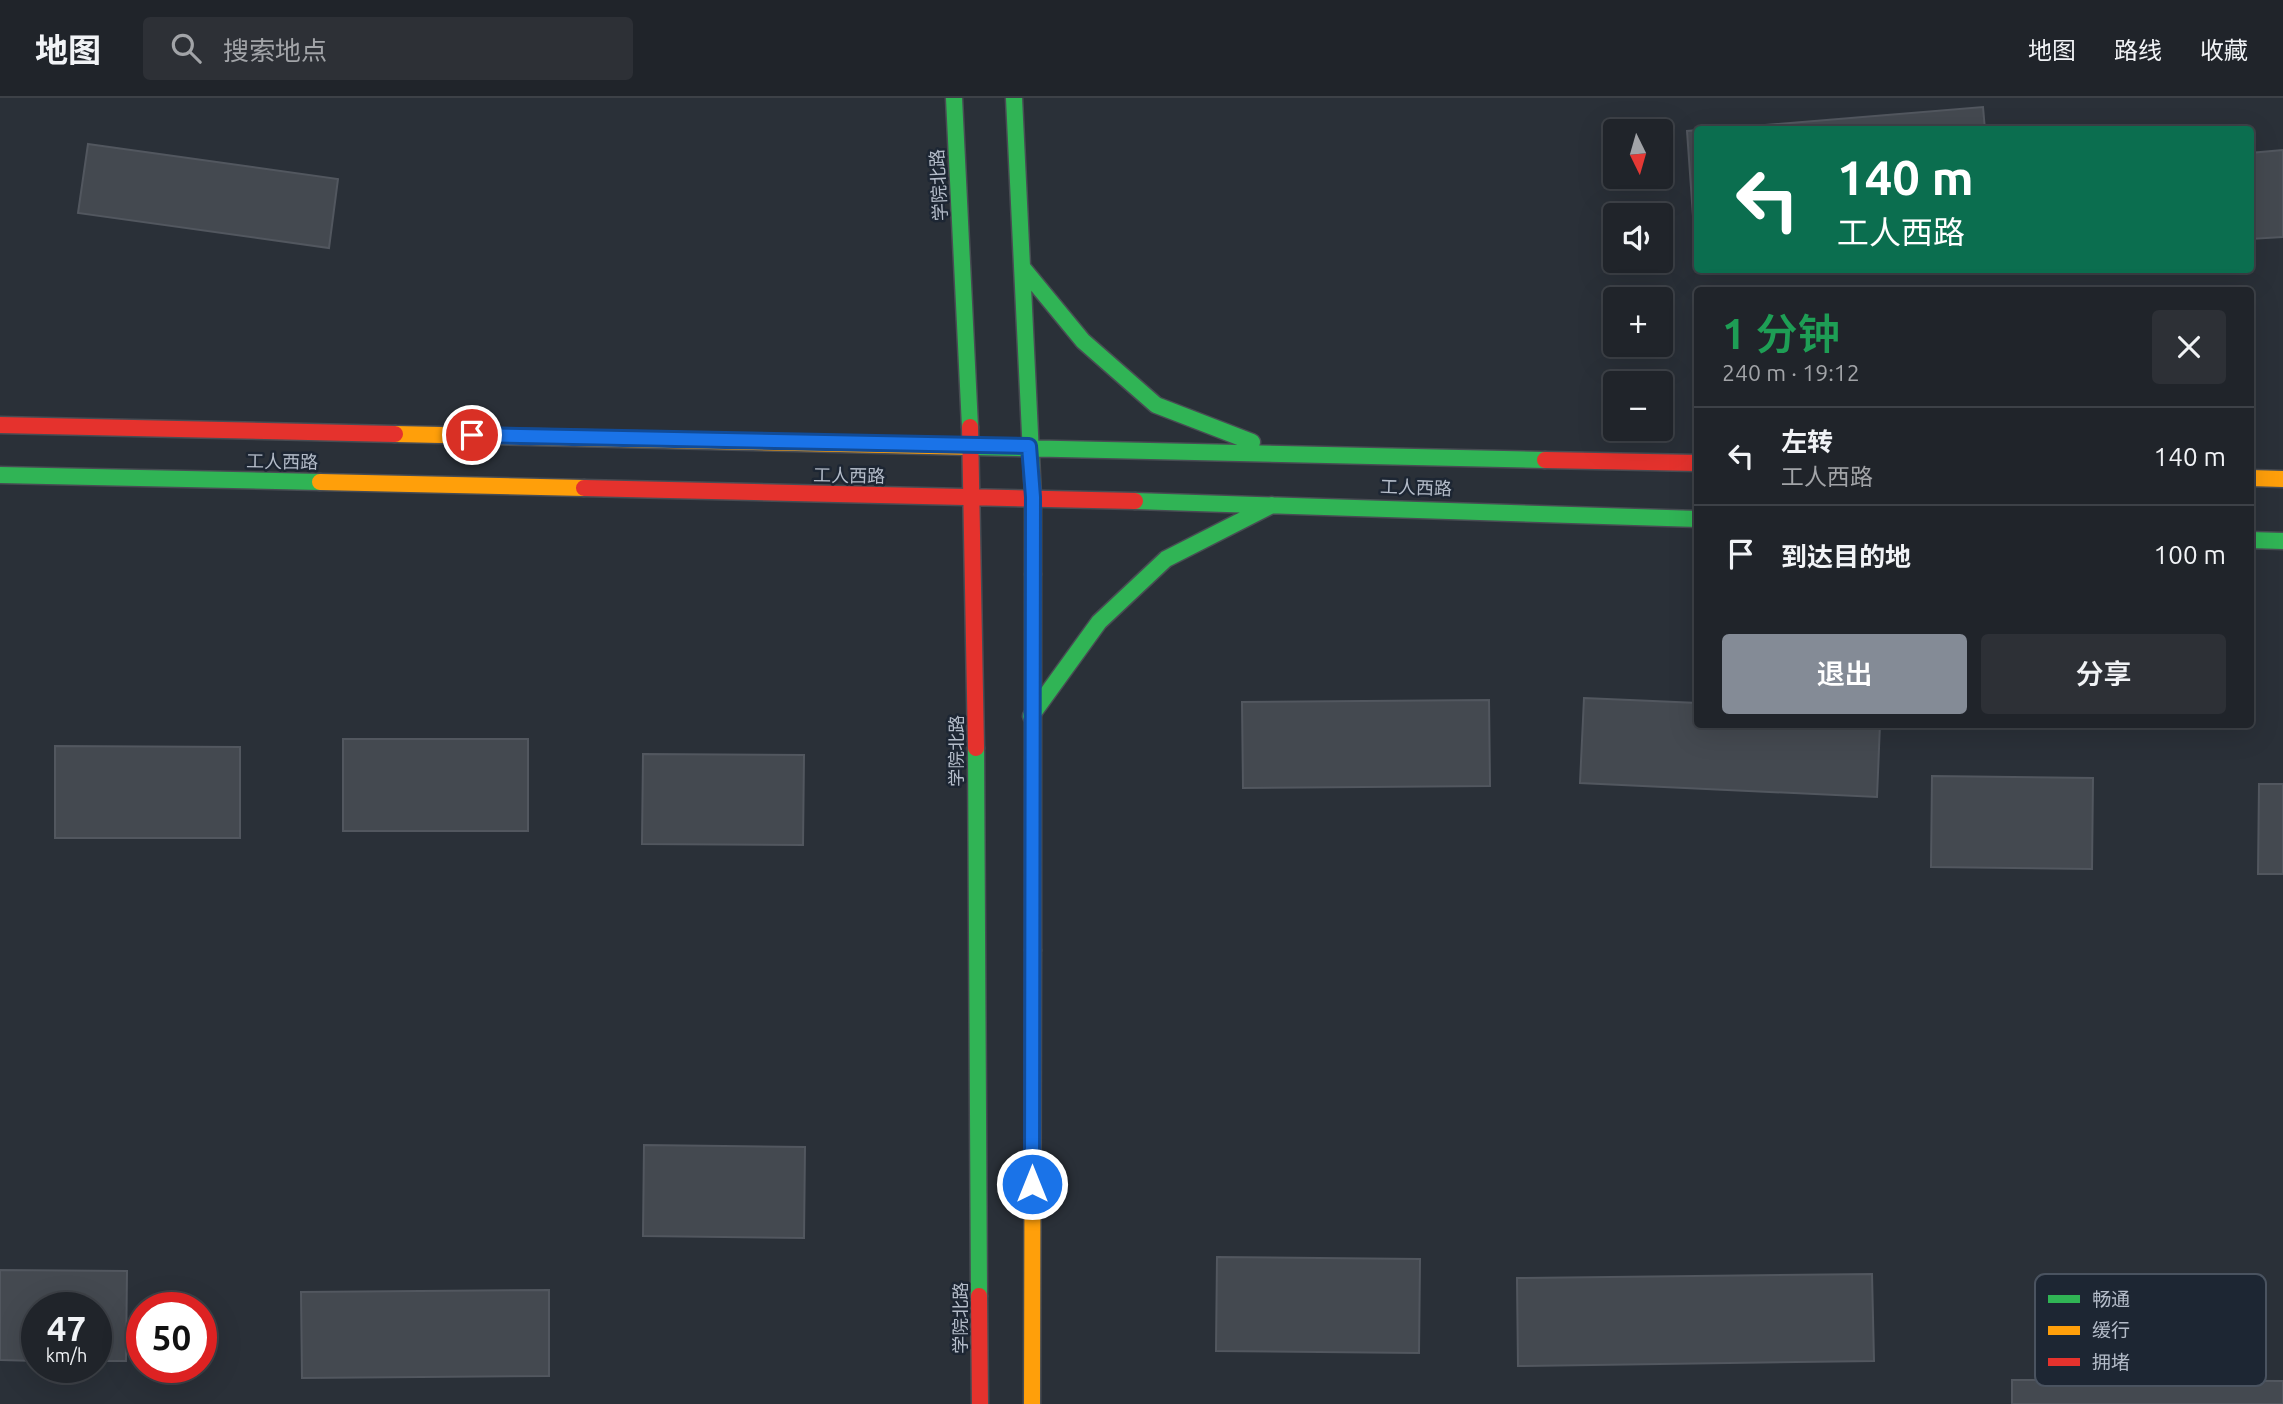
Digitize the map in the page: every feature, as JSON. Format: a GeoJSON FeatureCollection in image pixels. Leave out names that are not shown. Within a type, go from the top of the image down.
{"type":"FeatureCollection","features":[{"type":"Feature","properties":{"kind":"main road","name":"学院北路"},"geometry":{"type":"LineString","coordinates":[[954,98],[973,445],[980,1404]]}},
{"type":"Feature","properties":{"kind":"main road"},"geometry":{"type":"LineString","coordinates":[[1014,98],[1033,497],[1032,1404]]}},
{"type":"Feature","properties":{"kind":"main road"},"geometry":{"type":"LineString","coordinates":[[1022,267],[1083,341],[1156,405],[1277,452]]}},
{"type":"Feature","properties":{"kind":"main road","name":"工人西路"},"geometry":{"type":"LineString","coordinates":[[0,425],[1694,463]]}},
{"type":"Feature","properties":{"kind":"main road","name":"工人西路"},"geometry":{"type":"LineString","coordinates":[[0,475],[974,498],[1278,502],[1694,519]]}},
{"type":"Feature","properties":{"kind":"main road"},"geometry":{"type":"LineString","coordinates":[[2254,478],[2283,479]]}},
{"type":"Feature","properties":{"kind":"main road"},"geometry":{"type":"LineString","coordinates":[[1031,716],[1099,622],[1166,559],[1278,502]]}},
{"type":"Feature","properties":{"kind":"main road"},"geometry":{"type":"LineString","coordinates":[[2254,540],[2283,541]]}},
{"type":"Feature","properties":{"kind":"building"},"geometry":{"type":"Polygon","coordinates":[[[1983,107],[1985,126],[1753,126],[1983,107]]]}},
{"type":"Feature","properties":{"kind":"building"},"geometry":{"type":"Polygon","coordinates":[[[1694,130],[1694,216],[1693,216],[1687,131],[1694,130]]]}},
{"type":"Feature","properties":{"kind":"building"},"geometry":{"type":"Polygon","coordinates":[[[88,144],[338,179],[329,248],[78,213],[88,144]]]}},
{"type":"Feature","properties":{"kind":"building"},"geometry":{"type":"Polygon","coordinates":[[[2283,150],[2283,237],[2254,239],[2254,153],[2283,150]]]}},
{"type":"Feature","properties":{"kind":"building"},"geometry":{"type":"Polygon","coordinates":[[[1584,698],[1694,703],[1694,728],[1880,728],[1877,797],[1580,783],[1584,698]]]}},
{"type":"Feature","properties":{"kind":"building"},"geometry":{"type":"Polygon","coordinates":[[[1489,700],[1490,786],[1243,788],[1242,702],[1489,700]]]}},
{"type":"Feature","properties":{"kind":"building"},"geometry":{"type":"Polygon","coordinates":[[[343,739],[528,739],[528,831],[343,831],[343,739]]]}},
{"type":"Feature","properties":{"kind":"building"},"geometry":{"type":"Polygon","coordinates":[[[55,746],[240,747],[240,838],[55,838],[55,746]]]}},
{"type":"Feature","properties":{"kind":"building"},"geometry":{"type":"Polygon","coordinates":[[[643,754],[804,755],[803,845],[642,844],[643,754]]]}},
{"type":"Feature","properties":{"kind":"building"},"geometry":{"type":"Polygon","coordinates":[[[1932,776],[2093,778],[2092,869],[1931,867],[1932,776]]]}},
{"type":"Feature","properties":{"kind":"building"},"geometry":{"type":"Polygon","coordinates":[[[2259,784],[2283,784],[2283,874],[2258,874],[2259,784]]]}},
{"type":"Feature","properties":{"kind":"building"},"geometry":{"type":"Polygon","coordinates":[[[644,1145],[805,1147],[804,1238],[643,1236],[644,1145]]]}},
{"type":"Feature","properties":{"kind":"building"},"geometry":{"type":"Polygon","coordinates":[[[1217,1257],[1420,1259],[1419,1353],[1216,1351],[1217,1257]]]}},
{"type":"Feature","properties":{"kind":"building"},"geometry":{"type":"Polygon","coordinates":[[[0,1270],[127,1271],[126,1361],[112,1361],[112,1292],[21,1292],[21,1361],[0,1360],[0,1270]]]}},
{"type":"Feature","properties":{"kind":"building"},"geometry":{"type":"Polygon","coordinates":[[[1872,1274],[1874,1361],[1518,1366],[1517,1278],[1872,1274]]]}},
{"type":"Feature","properties":{"kind":"building"},"geometry":{"type":"Polygon","coordinates":[[[549,1290],[549,1376],[302,1378],[301,1292],[549,1290]]]}},
{"type":"Feature","properties":{"kind":"building"},"geometry":{"type":"Polygon","coordinates":[[[2012,1380],[2035,1380],[2035,1386],[2266,1386],[2266,1381],[2283,1381],[2283,1404],[2012,1404],[2012,1380]]]}},
{"type":"Feature","properties":{"kind":"traffic: fast"},"geometry":{"type":"LineString","coordinates":[[954,98],[970,427]]}},
{"type":"Feature","properties":{"kind":"traffic: fast"},"geometry":{"type":"LineString","coordinates":[[1014,98],[1033,497],[1033,574]]}},
{"type":"Feature","properties":{"kind":"traffic: fast"},"geometry":{"type":"LineString","coordinates":[[1022,267],[1083,341],[1156,405],[1252,442]]}},
{"type":"Feature","properties":{"kind":"traffic: fast"},"geometry":{"type":"LineString","coordinates":[[974,447],[1545,460]]}},
{"type":"Feature","properties":{"kind":"traffic: fast"},"geometry":{"type":"LineString","coordinates":[[0,475],[320,482]]}},
{"type":"Feature","properties":{"kind":"traffic: fast"},"geometry":{"type":"LineString","coordinates":[[1135,501],[1694,519]]}},
{"type":"Feature","properties":{"kind":"traffic: fast"},"geometry":{"type":"LineString","coordinates":[[1031,716],[1099,622],[1166,559],[1272,505]]}},
{"type":"Feature","properties":{"kind":"traffic: fast"},"geometry":{"type":"LineString","coordinates":[[2254,540],[2283,541]]}},
{"type":"Feature","properties":{"kind":"traffic: fast"},"geometry":{"type":"LineString","coordinates":[[976,748],[979,1296]]}},
{"type":"Feature","properties":{"kind":"traffic: slow"},"geometry":{"type":"LineString","coordinates":[[395,434],[974,447]]}},
{"type":"Feature","properties":{"kind":"traffic: slow"},"geometry":{"type":"LineString","coordinates":[[2254,478],[2283,479]]}},
{"type":"Feature","properties":{"kind":"traffic: slow"},"geometry":{"type":"LineString","coordinates":[[320,482],[584,488]]}},
{"type":"Feature","properties":{"kind":"traffic: slow"},"geometry":{"type":"LineString","coordinates":[[1032,1404],[1033,950]]}},
{"type":"Feature","properties":{"kind":"traffic: jam"},"geometry":{"type":"LineString","coordinates":[[0,425],[395,434]]}},
{"type":"Feature","properties":{"kind":"traffic: jam"},"geometry":{"type":"LineString","coordinates":[[970,427],[976,748]]}},
{"type":"Feature","properties":{"kind":"traffic: jam"},"geometry":{"type":"LineString","coordinates":[[1545,460],[1694,463]]}},
{"type":"Feature","properties":{"kind":"traffic: jam"},"geometry":{"type":"LineString","coordinates":[[584,488],[1135,501]]}},
{"type":"Feature","properties":{"kind":"traffic: jam"},"geometry":{"type":"LineString","coordinates":[[1033,574],[1033,950]]}},
{"type":"Feature","properties":{"kind":"traffic: jam"},"geometry":{"type":"LineString","coordinates":[[979,1296],[980,1404]]}},
{"type":"Feature","properties":{"kind":"route"},"geometry":{"type":"LineString","coordinates":[[472,435],[1029,446],[1033,497],[1032,1184]]}}]}
